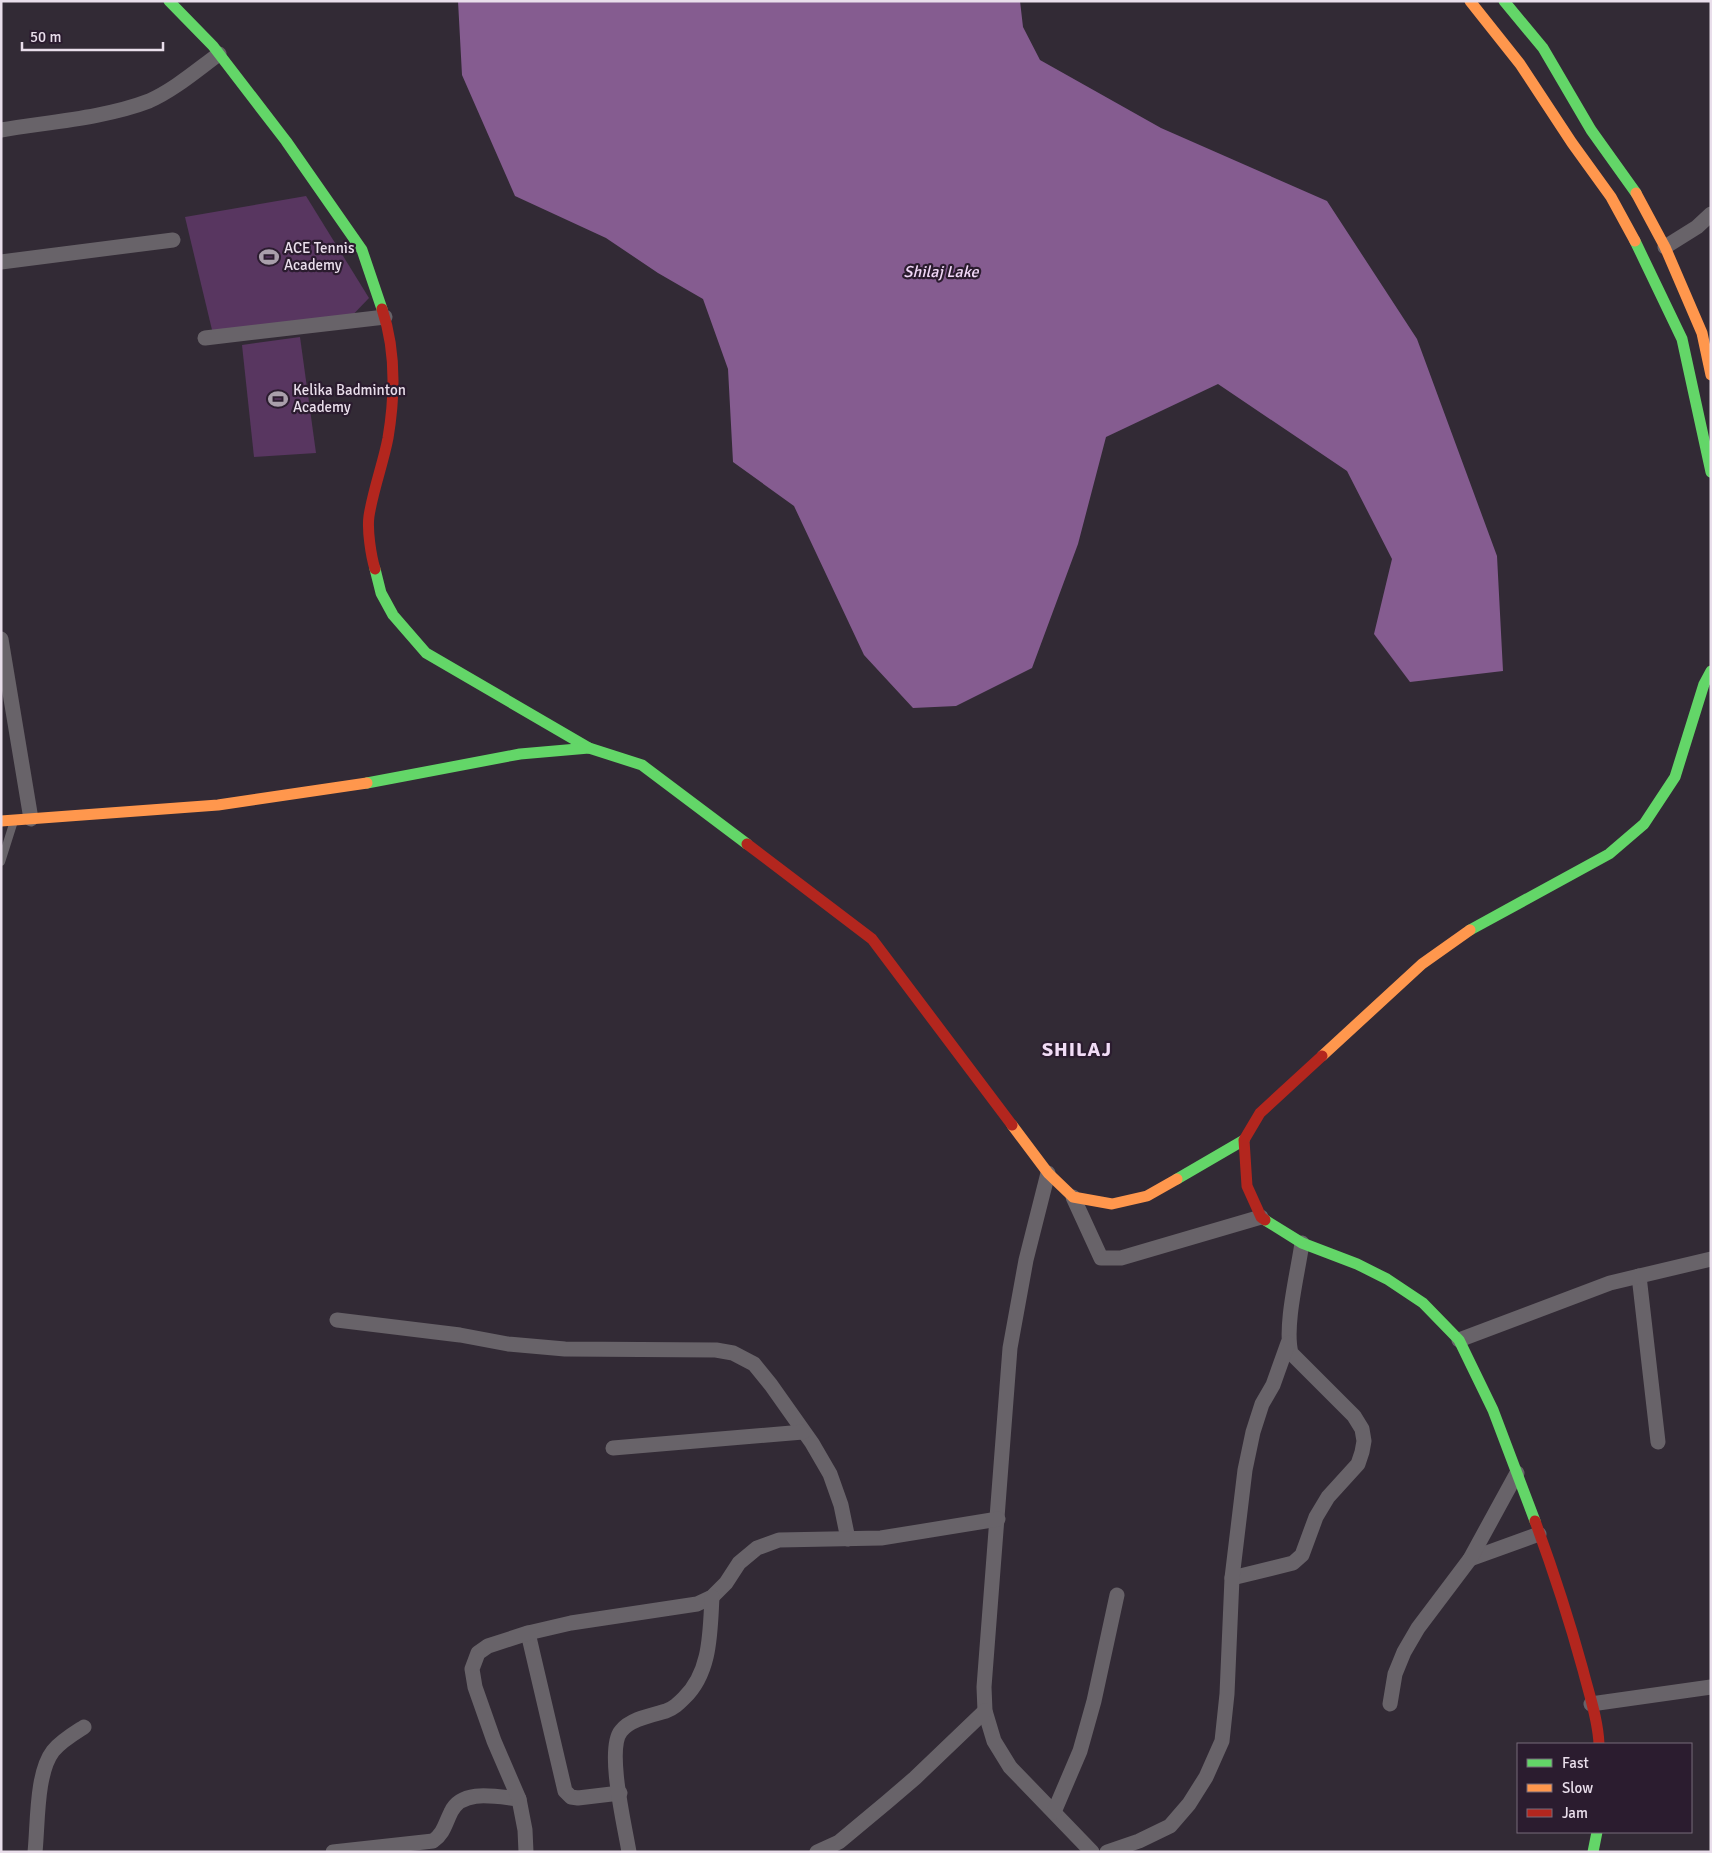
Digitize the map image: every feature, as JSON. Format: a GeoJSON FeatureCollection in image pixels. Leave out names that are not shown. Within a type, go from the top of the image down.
{"type":"FeatureCollection","features":[{"type":"Feature","properties":{"kind":"street"},"geometry":{"type":"LineString","coordinates":[[169,1],[219,54],[286,141],[362,250],[385,317],[394,374],[388,437],[369,518],[372,560],[381,592],[393,615],[426,652],[589,748],[642,766],[872,939],[1048,1173],[1073,1197],[1101,1258],[1121,1258],[1260,1217]]}},
{"type":"Feature","properties":{"kind":"street"},"geometry":{"type":"LineString","coordinates":[[1470,1],[1520,64],[1572,143],[1611,197],[1645,258],[1682,339],[1711,472]]}},
{"type":"Feature","properties":{"kind":"street"},"geometry":{"type":"LineString","coordinates":[[1504,1],[1543,48],[1591,130],[1632,186],[1665,247],[1702,333],[1711,375]]}},
{"type":"Feature","properties":{"kind":"street"},"geometry":{"type":"LineString","coordinates":[[1,130],[122,110],[150,100],[170,89],[219,54]]}},
{"type":"Feature","properties":{"kind":"street"},"geometry":{"type":"LineString","coordinates":[[1665,247],[1697,227],[1711,214]]}},
{"type":"Feature","properties":{"kind":"street"},"geometry":{"type":"LineString","coordinates":[[1,262],[173,240]]}},
{"type":"Feature","properties":{"kind":"street"},"geometry":{"type":"LineString","coordinates":[[205,338],[385,317]]}},
{"type":"Feature","properties":{"kind":"street"},"geometry":{"type":"LineString","coordinates":[[1,639],[31,819]]}},
{"type":"Feature","properties":{"kind":"street"},"geometry":{"type":"LineString","coordinates":[[1073,1197],[1112,1204],[1147,1196],[1244,1140],[1260,1113],[1422,964],[1475,926],[1609,854],[1644,824],[1675,777],[1704,684],[1711,671]]}},
{"type":"Feature","properties":{"kind":"street"},"geometry":{"type":"LineString","coordinates":[[1,820],[111,814],[218,805],[348,786],[520,754],[589,748]]}},
{"type":"Feature","properties":{"kind":"street"},"geometry":{"type":"LineString","coordinates":[[1244,1140],[1247,1186],[1260,1217],[1302,1243],[1357,1264],[1387,1279],[1423,1303],[1459,1340],[1493,1410],[1539,1534],[1572,1630],[1598,1727],[1599,1743]]}},
{"type":"Feature","properties":{"kind":"street"},"geometry":{"type":"LineString","coordinates":[[1048,1173],[1026,1260],[1010,1348],[984,1687],[985,1711],[994,1741],[1010,1767],[1092,1852]]}},
{"type":"Feature","properties":{"kind":"street"},"geometry":{"type":"LineString","coordinates":[[1107,1852],[1139,1841],[1170,1826],[1189,1804],[1206,1777],[1222,1741],[1228,1694],[1232,1578],[1245,1470],[1253,1432],[1262,1404],[1273,1385],[1288,1343],[1302,1243]]}},
{"type":"Feature","properties":{"kind":"street"},"geometry":{"type":"LineString","coordinates":[[1459,1340],[1610,1283],[1711,1260]]}},
{"type":"Feature","properties":{"kind":"street"},"geometry":{"type":"LineString","coordinates":[[1639,1276],[1658,1442]]}},
{"type":"Feature","properties":{"kind":"street"},"geometry":{"type":"LineString","coordinates":[[337,1320],[508,1344],[565,1349],[716,1350],[733,1353],[754,1364],[771,1385],[830,1474],[841,1504],[848,1539]]}},
{"type":"Feature","properties":{"kind":"street"},"geometry":{"type":"LineString","coordinates":[[1232,1578],[1293,1563],[1302,1555],[1316,1517],[1328,1497],[1358,1464],[1362,1452],[1364,1440],[1362,1429],[1354,1416],[1298,1361],[1291,1353],[1288,1343]]}},
{"type":"Feature","properties":{"kind":"street"},"geometry":{"type":"LineString","coordinates":[[613,1448],[803,1432]]}},
{"type":"Feature","properties":{"kind":"street"},"geometry":{"type":"LineString","coordinates":[[1390,1704],[1395,1674],[1404,1652],[1418,1628],[1470,1559],[1516,1474]]}},
{"type":"Feature","properties":{"kind":"street"},"geometry":{"type":"LineString","coordinates":[[526,1852],[526,1830],[519,1799],[494,1741],[475,1687],[472,1669],[478,1653],[488,1646],[528,1633],[596,1618],[697,1604],[712,1597],[726,1583],[739,1563],[757,1548],[779,1540],[881,1538],[998,1519]]}},
{"type":"Feature","properties":{"kind":"street"},"geometry":{"type":"LineString","coordinates":[[1470,1559],[1539,1534]]}},
{"type":"Feature","properties":{"kind":"street"},"geometry":{"type":"LineString","coordinates":[[1054,1812],[1080,1751],[1094,1701],[1117,1595]]}},
{"type":"Feature","properties":{"kind":"street"},"geometry":{"type":"LineString","coordinates":[[629,1852],[614,1762],[615,1744],[621,1731],[634,1721],[673,1708],[692,1691],[704,1667],[710,1640],[712,1597]]}},
{"type":"Feature","properties":{"kind":"street"},"geometry":{"type":"LineString","coordinates":[[528,1633],[565,1791],[571,1796],[578,1798],[620,1793]]}},
{"type":"Feature","properties":{"kind":"street"},"geometry":{"type":"LineString","coordinates":[[1591,1704],[1711,1687]]}},
{"type":"Feature","properties":{"kind":"street"},"geometry":{"type":"LineString","coordinates":[[816,1852],[839,1842],[887,1802],[985,1711]]}},
{"type":"Feature","properties":{"kind":"street"},"geometry":{"type":"LineString","coordinates":[[35,1852],[42,1774],[53,1750],[84,1727]]}},
{"type":"Feature","properties":{"kind":"street"},"geometry":{"type":"LineString","coordinates":[[333,1852],[433,1841],[440,1836],[451,1810],[459,1801],[471,1796],[519,1799]]}},
{"type":"Feature","properties":{"kind":"street"},"geometry":{"type":"LineString","coordinates":[[1593,1852],[1597,1833]]}},
{"type":"Feature","properties":{"kind":"lane"},"geometry":{"type":"LineString","coordinates":[[1,862],[15,820]]}},
{"type":"Feature","properties":{"kind":"shaded area","name":"ACE Tennis Academy"},"geometry":{"type":"Polygon","coordinates":[[[306,196],[369,298],[345,323],[213,334],[185,217],[306,196]]]}},
{"type":"Feature","properties":{"kind":"shaded area","name":"Kelika Badminton Academy"},"geometry":{"type":"Polygon","coordinates":[[[300,337],[316,453],[254,457],[242,345],[300,337]]]}},
{"type":"Feature","properties":{"kind":"water","name":"Shilaj Lake"},"geometry":{"type":"Polygon","coordinates":[[[458,1],[1020,1],[1023,27],[1040,60],[1161,128],[1327,201],[1417,339],[1497,556],[1503,671],[1410,682],[1374,634],[1392,559],[1347,471],[1218,384],[1106,437],[1078,544],[1032,668],[956,706],[913,708],[864,655],[794,506],[733,462],[728,369],[703,299],[658,273],[606,238],[515,196],[462,75],[458,1]]]}},
{"type":"Feature","properties":{"kind":"traffic: fast"},"geometry":{"type":"LineString","coordinates":[[169,1],[213,46],[286,141],[362,250],[382,309]]}},
{"type":"Feature","properties":{"kind":"traffic: fast"},"geometry":{"type":"LineString","coordinates":[[1504,1],[1543,48],[1591,130],[1636,193]]}},
{"type":"Feature","properties":{"kind":"traffic: fast"},"geometry":{"type":"LineString","coordinates":[[1635,241],[1682,339],[1711,472]]}},
{"type":"Feature","properties":{"kind":"traffic: fast"},"geometry":{"type":"LineString","coordinates":[[375,569],[381,593],[393,615],[426,653],[589,748]]}},
{"type":"Feature","properties":{"kind":"traffic: fast"},"geometry":{"type":"LineString","coordinates":[[1470,930],[1609,854],[1644,824],[1675,777],[1704,684],[1711,671]]}},
{"type":"Feature","properties":{"kind":"traffic: fast"},"geometry":{"type":"LineString","coordinates":[[367,783],[520,754],[589,748],[642,765],[747,844]]}},
{"type":"Feature","properties":{"kind":"traffic: fast"},"geometry":{"type":"LineString","coordinates":[[1177,1179],[1244,1140]]}},
{"type":"Feature","properties":{"kind":"traffic: fast"},"geometry":{"type":"LineString","coordinates":[[1265,1220],[1302,1243],[1357,1264],[1387,1279],[1423,1303],[1459,1340],[1493,1410],[1535,1521]]}},
{"type":"Feature","properties":{"kind":"traffic: fast"},"geometry":{"type":"LineString","coordinates":[[1593,1852],[1597,1833]]}},
{"type":"Feature","properties":{"kind":"traffic: slow"},"geometry":{"type":"LineString","coordinates":[[1470,1],[1520,64],[1572,143],[1611,197],[1635,241]]}},
{"type":"Feature","properties":{"kind":"traffic: slow"},"geometry":{"type":"LineString","coordinates":[[1636,193],[1665,247],[1702,333],[1711,375]]}},
{"type":"Feature","properties":{"kind":"traffic: slow"},"geometry":{"type":"LineString","coordinates":[[1,821],[218,805],[367,783]]}},
{"type":"Feature","properties":{"kind":"traffic: slow"},"geometry":{"type":"LineString","coordinates":[[1322,1056],[1422,964],[1470,930]]}},
{"type":"Feature","properties":{"kind":"traffic: slow"},"geometry":{"type":"LineString","coordinates":[[1012,1125],[1048,1173],[1073,1197],[1112,1204],[1147,1196],[1177,1179]]}},
{"type":"Feature","properties":{"kind":"traffic: jam"},"geometry":{"type":"LineString","coordinates":[[375,569],[370,543],[369,516],[388,438],[393,390],[390,341],[382,309]]}},
{"type":"Feature","properties":{"kind":"traffic: jam"},"geometry":{"type":"LineString","coordinates":[[747,844],[872,939],[1012,1125]]}},
{"type":"Feature","properties":{"kind":"traffic: jam"},"geometry":{"type":"LineString","coordinates":[[1265,1220],[1261,1217],[1247,1186],[1244,1140],[1260,1113],[1322,1056]]}},
{"type":"Feature","properties":{"kind":"traffic: jam"},"geometry":{"type":"LineString","coordinates":[[1535,1521],[1578,1651],[1595,1716],[1599,1743]]}},
{"type":"Feature","properties":{"kind":"place","name":"ACE Tennis Academy"},"geometry":{"type":"Point","coordinates":[269,257]}},
{"type":"Feature","properties":{"kind":"place","name":"Kelika Badminton Academy"},"geometry":{"type":"Point","coordinates":[278,399]}},
{"type":"Feature","properties":{"kind":"district","name":"SHILAJ"},"geometry":{"type":"Point","coordinates":[1077,1049]}}]}
